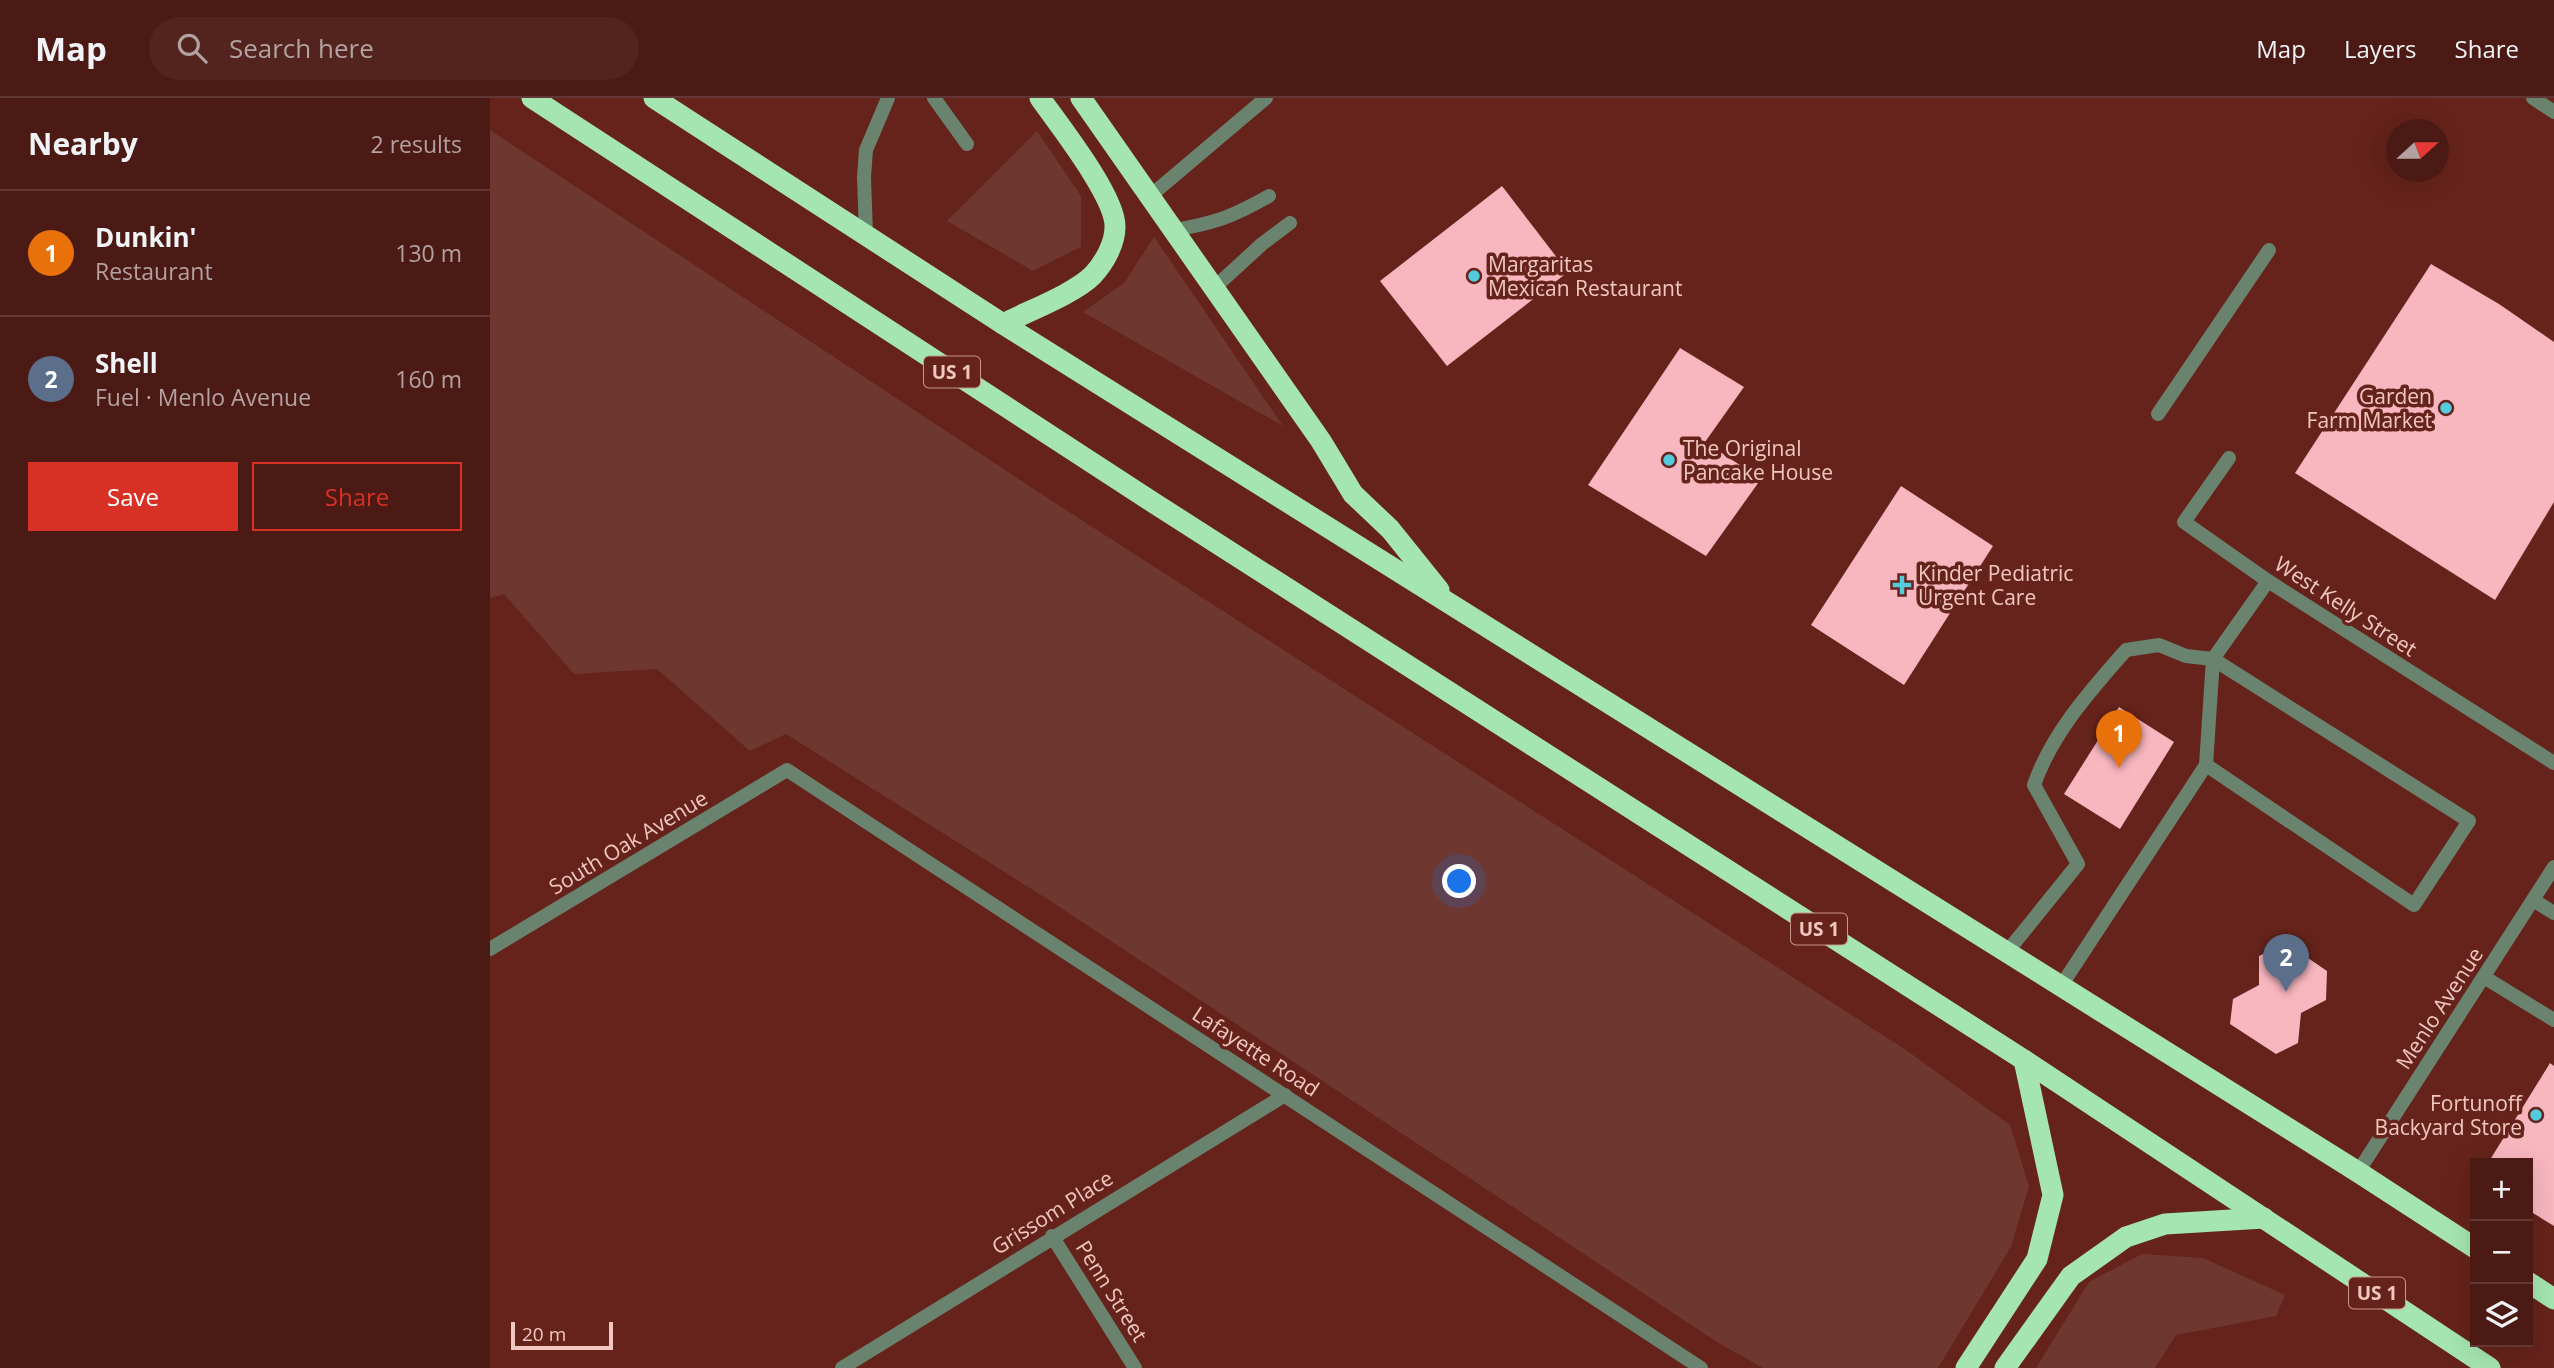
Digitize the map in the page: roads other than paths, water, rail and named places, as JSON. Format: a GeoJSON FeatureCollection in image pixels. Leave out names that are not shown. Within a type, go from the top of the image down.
{"type":"FeatureCollection","features":[{"type":"Feature","properties":{"kind":"highway","name":"US 1"},"geometry":{"type":"LineString","coordinates":[[532,98],[1157,505],[2024,1060],[2490,1368]]}},
{"type":"Feature","properties":{"kind":"highway"},"geometry":{"type":"LineString","coordinates":[[654,98],[1003,324],[2007,951],[2470,1245]]}},
{"type":"Feature","properties":{"kind":"highway"},"geometry":{"type":"LineString","coordinates":[[1003,324],[1091,276],[1107,257],[1116,226],[1104,190],[1040,98]]}},
{"type":"Feature","properties":{"kind":"highway"},"geometry":{"type":"LineString","coordinates":[[1080,98],[1321,441],[1353,494],[1390,529],[1449,603]]}},
{"type":"Feature","properties":{"kind":"highway"},"geometry":{"type":"LineString","coordinates":[[1966,1368],[2037,1259],[2053,1195],[2024,1060]]}},
{"type":"Feature","properties":{"kind":"highway"},"geometry":{"type":"LineString","coordinates":[[2005,1368],[2071,1276],[2126,1237],[2165,1224],[2264,1218]]}},
{"type":"Feature","properties":{"kind":"highway"},"geometry":{"type":"LineString","coordinates":[[2531,1284],[2554,1299]]}},
{"type":"Feature","properties":{"kind":"street"},"geometry":{"type":"LineString","coordinates":[[866,235],[866,150],[888,98]]}},
{"type":"Feature","properties":{"kind":"street"},"geometry":{"type":"LineString","coordinates":[[934,98],[967,145]]}},
{"type":"Feature","properties":{"kind":"street"},"geometry":{"type":"LineString","coordinates":[[1149,197],[1266,98]]}},
{"type":"Feature","properties":{"kind":"street"},"geometry":{"type":"LineString","coordinates":[[2533,98],[2554,112]]}},
{"type":"Feature","properties":{"kind":"street"},"geometry":{"type":"LineString","coordinates":[[1174,230],[1212,224],[1236,215],[1269,196]]}},
{"type":"Feature","properties":{"kind":"street"},"geometry":{"type":"LineString","coordinates":[[1214,288],[1262,244],[1290,223]]}},
{"type":"Feature","properties":{"kind":"street"},"geometry":{"type":"LineString","coordinates":[[2158,414],[2269,250]]}},
{"type":"Feature","properties":{"kind":"street","name":"West Kelly Street"},"geometry":{"type":"LineString","coordinates":[[2229,458],[2184,522],[2268,581],[2554,763]]}},
{"type":"Feature","properties":{"kind":"street"},"geometry":{"type":"LineString","coordinates":[[2061,986],[2206,765],[2213,659],[2268,581]]}},
{"type":"Feature","properties":{"kind":"street"},"geometry":{"type":"LineString","coordinates":[[2007,951],[2078,864],[2034,785],[2040,766],[2084,698],[2126,650],[2159,645],[2186,656],[2213,659],[2469,821],[2414,905],[2206,765]]}},
{"type":"Feature","properties":{"kind":"street","name":"South Oak Avenue"},"geometry":{"type":"LineString","coordinates":[[490,949],[787,770]]}},
{"type":"Feature","properties":{"kind":"street","name":"Lafayette Road"},"geometry":{"type":"LineString","coordinates":[[787,770],[1700,1368]]}},
{"type":"Feature","properties":{"kind":"street","name":"Menlo Avenue"},"geometry":{"type":"LineString","coordinates":[[2358,1172],[2554,867]]}},
{"type":"Feature","properties":{"kind":"street"},"geometry":{"type":"LineString","coordinates":[[2533,900],[2554,913]]}},
{"type":"Feature","properties":{"kind":"street"},"geometry":{"type":"LineString","coordinates":[[2484,977],[2554,1020]]}},
{"type":"Feature","properties":{"kind":"street","name":"Grissom Place"},"geometry":{"type":"LineString","coordinates":[[842,1368],[1052,1236],[1285,1095]]}},
{"type":"Feature","properties":{"kind":"street","name":"Penn Street"},"geometry":{"type":"LineString","coordinates":[[1052,1236],[1135,1368]]}},
{"type":"Feature","properties":{"kind":"place","name":"Margaritas Mexican Restaurant"},"geometry":{"type":"Point","coordinates":[1474,276]}},
{"type":"Feature","properties":{"kind":"place","name":"Garden Farm Market"},"geometry":{"type":"Point","coordinates":[2446,408]}},
{"type":"Feature","properties":{"kind":"place","name":"The Original Pancake House"},"geometry":{"type":"Point","coordinates":[1669,460]}},
{"type":"Feature","properties":{"kind":"place","name":"Kinder Pediatric Urgent Care"},"geometry":{"type":"Point","coordinates":[1902,585]}},
{"type":"Feature","properties":{"kind":"place","name":"Dunkin'"},"geometry":{"type":"Point","coordinates":[2119,768]}},
{"type":"Feature","properties":{"kind":"place","name":"Shell"},"geometry":{"type":"Point","coordinates":[2286,992]}},
{"type":"Feature","properties":{"kind":"place","name":"Fortunoff Backyard Store"},"geometry":{"type":"Point","coordinates":[2536,1115]}}]}
